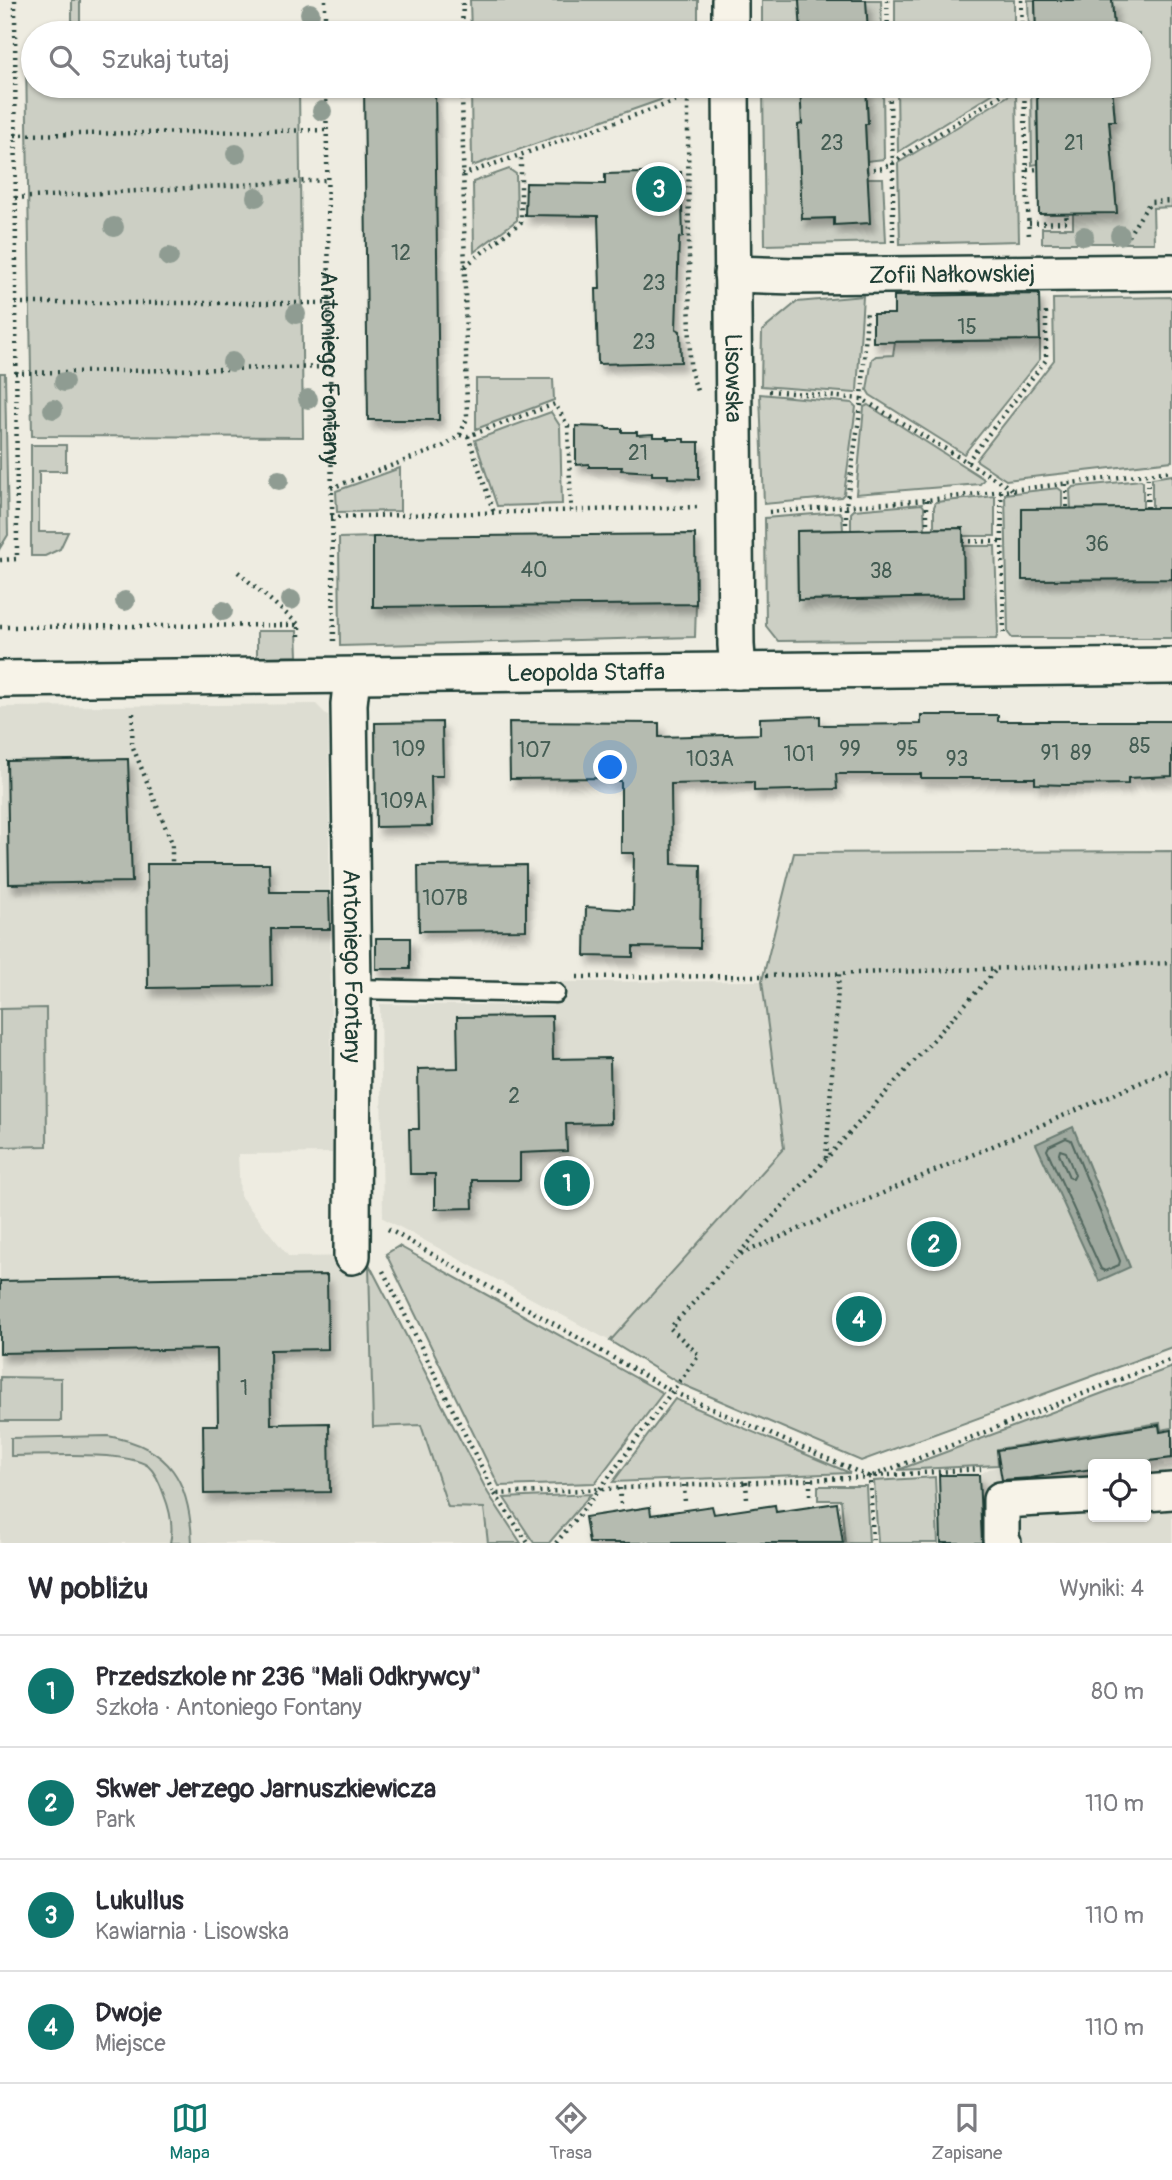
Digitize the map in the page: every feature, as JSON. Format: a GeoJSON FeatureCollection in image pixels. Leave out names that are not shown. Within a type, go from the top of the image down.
{"type":"FeatureCollection","features":[{"type":"Feature","properties":{"kind":"street"},"geometry":{"type":"LineString","coordinates":[[730,0],[730,21]]}},
{"type":"Feature","properties":{"kind":"street","name":"Lisowska"},"geometry":{"type":"LineString","coordinates":[[731,98],[738,671]]}},
{"type":"Feature","properties":{"kind":"street","name":"Zofii Nałkowskiej"},"geometry":{"type":"LineString","coordinates":[[732,274],[795,276],[1172,272]]}},
{"type":"Feature","properties":{"kind":"street","name":"Leopolda Staffa"},"geometry":{"type":"LineString","coordinates":[[0,679],[343,662],[738,671],[1172,666]]}},
{"type":"Feature","properties":{"kind":"street","name":"Antoniego Fontany"},"geometry":{"type":"LineString","coordinates":[[343,662],[349,704],[353,989],[367,1262]]}},
{"type":"Feature","properties":{"kind":"street"},"geometry":{"type":"LineString","coordinates":[[1151,1493],[1172,1491]]}},
{"type":"Feature","properties":{"kind":"street"},"geometry":{"type":"LineString","coordinates":[[1003,1543],[1001,1500],[1088,1495]]}},
{"type":"Feature","properties":{"kind":"lane"},"geometry":{"type":"LineString","coordinates":[[353,989],[555,993]]}},
{"type":"Feature","properties":{"kind":"path"},"geometry":{"type":"LineString","coordinates":[[0,560],[17,559],[15,0]]}},
{"type":"Feature","properties":{"kind":"path"},"geometry":{"type":"LineString","coordinates":[[325,0],[325,21]]}},
{"type":"Feature","properties":{"kind":"path"},"geometry":{"type":"LineString","coordinates":[[463,0],[463,21]]}},
{"type":"Feature","properties":{"kind":"path"},"geometry":{"type":"LineString","coordinates":[[887,0],[888,21]]}},
{"type":"Feature","properties":{"kind":"path"},"geometry":{"type":"LineString","coordinates":[[1021,0],[1022,21]]}},
{"type":"Feature","properties":{"kind":"path","name":"Antoniego Fontany"},"geometry":{"type":"LineString","coordinates":[[326,98],[331,517],[343,662]]}},
{"type":"Feature","properties":{"kind":"path"},"geometry":{"type":"LineString","coordinates":[[331,488],[442,447],[460,435],[467,418],[463,98]]}},
{"type":"Feature","properties":{"kind":"path"},"geometry":{"type":"LineString","coordinates":[[462,176],[685,98]]}},
{"type":"Feature","properties":{"kind":"path"},"geometry":{"type":"LineString","coordinates":[[890,98],[893,162],[892,248]]}},
{"type":"Feature","properties":{"kind":"path"},"geometry":{"type":"LineString","coordinates":[[866,170],[884,167],[996,98]]}},
{"type":"Feature","properties":{"kind":"path"},"geometry":{"type":"LineString","coordinates":[[1024,98],[1030,247]]}},
{"type":"Feature","properties":{"kind":"path"},"geometry":{"type":"LineString","coordinates":[[15,135],[327,130]]}},
{"type":"Feature","properties":{"kind":"path"},"geometry":{"type":"LineString","coordinates":[[464,267],[521,222],[521,156]]}},
{"type":"Feature","properties":{"kind":"path"},"geometry":{"type":"LineString","coordinates":[[1027,170],[1038,169]]}},
{"type":"Feature","properties":{"kind":"path"},"geometry":{"type":"LineString","coordinates":[[15,198],[327,180]]}},
{"type":"Feature","properties":{"kind":"path"},"geometry":{"type":"LineString","coordinates":[[1122,246],[1150,202],[1172,201]]}},
{"type":"Feature","properties":{"kind":"path"},"geometry":{"type":"LineString","coordinates":[[1029,223],[1067,222],[1066,213]]}},
{"type":"Feature","properties":{"kind":"path"},"geometry":{"type":"LineString","coordinates":[[15,303],[329,303]]}},
{"type":"Feature","properties":{"kind":"path"},"geometry":{"type":"LineString","coordinates":[[846,531],[846,506],[862,399],[867,306]]}},
{"type":"Feature","properties":{"kind":"path"},"geometry":{"type":"LineString","coordinates":[[967,462],[1046,360],[1046,306]]}},
{"type":"Feature","properties":{"kind":"path"},"geometry":{"type":"LineString","coordinates":[[15,373],[330,367]]}},
{"type":"Feature","properties":{"kind":"path"},"geometry":{"type":"LineString","coordinates":[[768,391],[862,399],[1013,490]]}},
{"type":"Feature","properties":{"kind":"path"},"geometry":{"type":"LineString","coordinates":[[460,435],[468,436],[555,404],[568,426],[571,510]]}},
{"type":"Feature","properties":{"kind":"path"},"geometry":{"type":"LineString","coordinates":[[468,436],[494,513]]}},
{"type":"Feature","properties":{"kind":"path"},"geometry":{"type":"LineString","coordinates":[[758,513],[928,500],[1172,471]]}},
{"type":"Feature","properties":{"kind":"path"},"geometry":{"type":"LineString","coordinates":[[1147,508],[1148,474]]}},
{"type":"Feature","properties":{"kind":"path"},"geometry":{"type":"LineString","coordinates":[[1066,484],[1067,509]]}},
{"type":"Feature","properties":{"kind":"path"},"geometry":{"type":"LineString","coordinates":[[1001,491],[1004,643]]}},
{"type":"Feature","properties":{"kind":"path"},"geometry":{"type":"LineString","coordinates":[[928,500],[928,528]]}},
{"type":"Feature","properties":{"kind":"path"},"geometry":{"type":"LineString","coordinates":[[331,517],[704,506]]}},
{"type":"Feature","properties":{"kind":"path"},"geometry":{"type":"LineString","coordinates":[[963,541],[1002,542]]}},
{"type":"Feature","properties":{"kind":"path"},"geometry":{"type":"LineString","coordinates":[[238,572],[299,625],[299,648]]}},
{"type":"Feature","properties":{"kind":"path"},"geometry":{"type":"LineString","coordinates":[[0,627],[299,625]]}},
{"type":"Feature","properties":{"kind":"path"},"geometry":{"type":"LineString","coordinates":[[134,706],[132,745],[172,843],[172,864]]}},
{"type":"Feature","properties":{"kind":"path"},"geometry":{"type":"LineString","coordinates":[[569,977],[764,976],[1172,963]]}},
{"type":"Feature","properties":{"kind":"path"},"geometry":{"type":"LineString","coordinates":[[556,1543],[600,1489],[699,1355],[670,1328],[997,969]]}},
{"type":"Feature","properties":{"kind":"path"},"geometry":{"type":"LineString","coordinates":[[826,1159],[839,974]]}},
{"type":"Feature","properties":{"kind":"path"},"geometry":{"type":"LineString","coordinates":[[737,1256],[1172,1069]]}},
{"type":"Feature","properties":{"kind":"path"},"geometry":{"type":"LineString","coordinates":[[387,1228],[673,1392],[870,1477],[1172,1359]]}},
{"type":"Feature","properties":{"kind":"path"},"geometry":{"type":"LineString","coordinates":[[367,1262],[495,1494],[528,1543]]}},
{"type":"Feature","properties":{"kind":"path"},"geometry":{"type":"LineString","coordinates":[[495,1494],[989,1469]]}},
{"type":"Feature","properties":{"kind":"path"},"geometry":{"type":"LineString","coordinates":[[870,1477],[873,1543]]}},
{"type":"Feature","properties":{"kind":"path"},"geometry":{"type":"LineString","coordinates":[[810,1479],[810,1497]]}},
{"type":"Feature","properties":{"kind":"path"},"geometry":{"type":"LineString","coordinates":[[746,1482],[747,1499]]}},
{"type":"Feature","properties":{"kind":"path"},"geometry":{"type":"LineString","coordinates":[[684,1485],[685,1503]]}},
{"type":"Feature","properties":{"kind":"path"},"geometry":{"type":"LineString","coordinates":[[620,1488],[621,1506]]}},
{"type":"Feature","properties":{"kind":"shaded area"},"geometry":{"type":"Polygon","coordinates":[[[72,0],[80,0],[80,21],[72,21],[72,0]]]}},
{"type":"Feature","properties":{"kind":"shaded area"},"geometry":{"type":"Polygon","coordinates":[[[470,0],[698,0],[698,21],[471,21],[470,0]]]}},
{"type":"Feature","properties":{"kind":"shaded area"},"geometry":{"type":"Polygon","coordinates":[[[762,0],[799,0],[802,21],[762,21],[762,0]]]}},
{"type":"Feature","properties":{"kind":"shaded area"},"geometry":{"type":"Polygon","coordinates":[[[866,0],[881,0],[882,21],[867,21],[866,0]]]}},
{"type":"Feature","properties":{"kind":"shaded area"},"geometry":{"type":"Polygon","coordinates":[[[895,0],[1014,0],[1014,21],[895,21],[895,0]]]}},
{"type":"Feature","properties":{"kind":"shaded area"},"geometry":{"type":"Polygon","coordinates":[[[1028,0],[1035,0],[1036,21],[1029,21],[1028,0]]]}},
{"type":"Feature","properties":{"kind":"shaded area"},"geometry":{"type":"Polygon","coordinates":[[[1112,0],[1172,0],[1172,207],[1153,208],[1154,243],[1042,243],[1042,228],[1073,228],[1073,213],[1117,213],[1109,121],[1115,120],[1113,98],[1151,98],[1151,21],[1114,21],[1112,0]]]}},
{"type":"Feature","properties":{"kind":"shaded area"},"geometry":{"type":"Polygon","coordinates":[[[27,98],[299,98],[303,437],[32,436],[27,98]]]}},
{"type":"Feature","properties":{"kind":"shaded area"},"geometry":{"type":"Polygon","coordinates":[[[471,98],[666,98],[472,166],[471,98]]]}},
{"type":"Feature","properties":{"kind":"shaded area"},"geometry":{"type":"Polygon","coordinates":[[[763,98],[801,98],[803,124],[798,125],[803,219],[834,218],[834,224],[867,178],[883,178],[886,242],[765,245],[763,98]]]}},
{"type":"Feature","properties":{"kind":"shaded area"},"geometry":{"type":"Polygon","coordinates":[[[867,98],[883,98],[884,159],[867,161],[865,124],[868,123],[867,98]]]}},
{"type":"Feature","properties":{"kind":"shaded area"},"geometry":{"type":"Polygon","coordinates":[[[897,98],[986,98],[898,152],[897,98]]]}},
{"type":"Feature","properties":{"kind":"shaded area"},"geometry":{"type":"Polygon","coordinates":[[[1005,98],[1016,98],[1019,241],[900,244],[898,163],[1005,98]]]}},
{"type":"Feature","properties":{"kind":"shaded area"},"geometry":{"type":"Polygon","coordinates":[[[1031,98],[1037,98],[1038,164],[1032,165],[1031,98]]]}},
{"type":"Feature","properties":{"kind":"shaded area"},"geometry":{"type":"Polygon","coordinates":[[[509,169],[516,174],[517,220],[474,252],[473,182],[509,169]]]}},
{"type":"Feature","properties":{"kind":"shaded area"},"geometry":{"type":"Polygon","coordinates":[[[863,296],[855,393],[761,386],[762,331],[797,302],[863,296]]]}},
{"type":"Feature","properties":{"kind":"shaded area"},"geometry":{"type":"Polygon","coordinates":[[[1172,297],[1172,461],[1006,480],[976,460],[1054,360],[1053,299],[1172,297]]]}},
{"type":"Feature","properties":{"kind":"shaded area"},"geometry":{"type":"Polygon","coordinates":[[[1040,340],[1040,359],[964,454],[870,395],[867,390],[872,359],[876,356],[893,355],[895,342],[1040,340]]]}},
{"type":"Feature","properties":{"kind":"shaded area"},"geometry":{"type":"Polygon","coordinates":[[[0,373],[5,373],[8,535],[0,548],[0,373]]]}},
{"type":"Feature","properties":{"kind":"shaded area"},"geometry":{"type":"Polygon","coordinates":[[[476,379],[553,379],[554,400],[476,429],[476,379]]]}},
{"type":"Feature","properties":{"kind":"shaded area"},"geometry":{"type":"Polygon","coordinates":[[[760,394],[852,403],[856,407],[844,494],[841,497],[764,504],[760,394]]]}},
{"type":"Feature","properties":{"kind":"shaded area"},"geometry":{"type":"Polygon","coordinates":[[[868,405],[984,479],[980,484],[856,494],[864,407],[868,405]]]}},
{"type":"Feature","properties":{"kind":"shaded area"},"geometry":{"type":"Polygon","coordinates":[[[551,412],[560,426],[562,504],[497,506],[475,440],[551,412]]]}},
{"type":"Feature","properties":{"kind":"shaded area"},"geometry":{"type":"Polygon","coordinates":[[[31,445],[66,445],[66,471],[39,471],[39,532],[68,532],[60,549],[45,556],[31,556],[31,445]]]}},
{"type":"Feature","properties":{"kind":"shaded area"},"geometry":{"type":"Polygon","coordinates":[[[400,468],[400,511],[337,512],[336,491],[400,468]]]}},
{"type":"Feature","properties":{"kind":"shaded area"},"geometry":{"type":"Polygon","coordinates":[[[1172,475],[1172,508],[1152,508],[1152,478],[1172,475]]]}},
{"type":"Feature","properties":{"kind":"shaded area"},"geometry":{"type":"Polygon","coordinates":[[[1141,480],[1143,508],[1071,509],[1070,490],[1073,487],[1141,480]]]}},
{"type":"Feature","properties":{"kind":"shaded area"},"geometry":{"type":"Polygon","coordinates":[[[1058,488],[1062,491],[1062,509],[1022,509],[1022,580],[1172,579],[1172,638],[1012,638],[1008,633],[1005,494],[1058,488]]]}},
{"type":"Feature","properties":{"kind":"shaded area"},"geometry":{"type":"Polygon","coordinates":[[[995,496],[995,536],[963,536],[963,528],[934,528],[936,502],[995,496]]]}},
{"type":"Feature","properties":{"kind":"shaded area"},"geometry":{"type":"Polygon","coordinates":[[[922,504],[925,529],[851,530],[851,513],[854,510],[922,504]]]}},
{"type":"Feature","properties":{"kind":"shaded area"},"geometry":{"type":"Polygon","coordinates":[[[839,512],[842,515],[843,530],[797,531],[798,600],[964,597],[963,546],[995,546],[996,639],[778,641],[766,626],[765,518],[839,512]]]}},
{"type":"Feature","properties":{"kind":"shaded area"},"geometry":{"type":"Polygon","coordinates":[[[373,537],[373,606],[696,604],[695,637],[340,646],[339,538],[373,537]]]}},
{"type":"Feature","properties":{"kind":"shaded area"},"geometry":{"type":"Polygon","coordinates":[[[257,631],[297,631],[298,656],[257,657],[257,631]]]}},
{"type":"Feature","properties":{"kind":"shaded area"},"geometry":{"type":"Polygon","coordinates":[[[316,704],[328,716],[332,1153],[238,1154],[240,1196],[289,1257],[369,1256],[373,1427],[421,1425],[448,1507],[484,1508],[488,1543],[0,1543],[0,707],[316,704]]]}},
{"type":"Feature","properties":{"kind":"shaded area"},"geometry":{"type":"Polygon","coordinates":[[[1172,851],[1172,1347],[861,1461],[679,1383],[610,1341],[784,1148],[762,981],[794,853],[1172,851]]]}},
{"type":"Feature","properties":{"kind":"shaded area"},"geometry":{"type":"Polygon","coordinates":[[[762,981],[784,1148],[610,1341],[383,1218],[380,1004],[553,1006],[555,982],[762,981]]]}},
{"type":"Feature","properties":{"kind":"shaded area"},"geometry":{"type":"Polygon","coordinates":[[[46,1008],[47,1146],[0,1147],[0,1009],[46,1008]]]}},
{"type":"Feature","properties":{"kind":"shaded area"},"geometry":{"type":"Polygon","coordinates":[[[399,1246],[663,1393],[595,1483],[499,1486],[386,1254],[399,1246]]]}},
{"type":"Feature","properties":{"kind":"shaded area"},"geometry":{"type":"Polygon","coordinates":[[[369,1264],[488,1493],[521,1543],[488,1543],[484,1508],[448,1507],[421,1425],[373,1427],[369,1264]]]}},
{"type":"Feature","properties":{"kind":"shaded area"},"geometry":{"type":"Polygon","coordinates":[[[1172,1367],[1172,1428],[1161,1430],[1160,1423],[997,1449],[998,1465],[898,1470],[1172,1367]]]}},
{"type":"Feature","properties":{"kind":"shaded area"},"geometry":{"type":"Polygon","coordinates":[[[0,1377],[61,1378],[61,1421],[0,1421],[0,1377]]]}},
{"type":"Feature","properties":{"kind":"shaded area"},"geometry":{"type":"Polygon","coordinates":[[[675,1399],[850,1473],[613,1482],[675,1399]]]}},
{"type":"Feature","properties":{"kind":"shaded area"},"geometry":{"type":"Polygon","coordinates":[[[108,1436],[130,1441],[147,1449],[173,1471],[187,1502],[192,1543],[170,1543],[168,1506],[158,1479],[148,1466],[137,1461],[103,1456],[11,1456],[11,1438],[108,1436]]]}},
{"type":"Feature","properties":{"kind":"shaded area"},"geometry":{"type":"Polygon","coordinates":[[[1163,1459],[1164,1466],[1172,1465],[1172,1543],[982,1543],[979,1475],[989,1469],[1000,1466],[1003,1482],[1088,1470],[1088,1522],[1151,1522],[1151,1461],[1163,1459]]]}},
{"type":"Feature","properties":{"kind":"shaded area"},"geometry":{"type":"Polygon","coordinates":[[[935,1477],[938,1543],[878,1543],[874,1481],[935,1477]]]}},
{"type":"Feature","properties":{"kind":"shaded area"},"geometry":{"type":"Polygon","coordinates":[[[818,1486],[866,1486],[869,1543],[845,1543],[841,1500],[818,1500],[818,1486]]]}},
{"type":"Feature","properties":{"kind":"shaded area"},"geometry":{"type":"Polygon","coordinates":[[[591,1494],[549,1543],[534,1543],[504,1498],[591,1494]]]}},
{"type":"Feature","properties":{"kind":"water"},"geometry":{"type":"Polygon","coordinates":[[[1073,1127],[1130,1267],[1099,1281],[1036,1144],[1073,1127]]]}},
{"type":"Feature","properties":{"kind":"building"},"geometry":{"type":"Polygon","coordinates":[[[799,0],[866,0],[867,21],[800,21],[799,0]]]}},
{"type":"Feature","properties":{"kind":"building"},"geometry":{"type":"Polygon","coordinates":[[[1035,0],[1112,0],[1113,21],[1036,21],[1035,0]]]}},
{"type":"Feature","properties":{"kind":"building"},"geometry":{"type":"Polygon","coordinates":[[[364,98],[435,98],[439,420],[368,420],[364,98]]]}},
{"type":"Feature","properties":{"kind":"building"},"geometry":{"type":"Polygon","coordinates":[[[801,98],[867,98],[868,124],[865,124],[870,223],[834,225],[834,218],[802,219],[798,125],[802,124],[801,98]]]}},
{"type":"Feature","properties":{"kind":"building"},"geometry":{"type":"Polygon","coordinates":[[[1037,98],[1113,98],[1115,121],[1109,121],[1117,213],[1039,214],[1037,98]]]}},
{"type":"Feature","properties":{"kind":"building"},"geometry":{"type":"Polygon","coordinates":[[[681,172],[683,237],[679,238],[676,329],[680,331],[681,362],[598,364],[598,216],[525,215],[526,183],[605,184],[605,174],[681,172]]]}},
{"type":"Feature","properties":{"kind":"building"},"geometry":{"type":"Polygon","coordinates":[[[1039,294],[1040,340],[873,342],[873,314],[894,314],[894,296],[1039,294]]]}},
{"type":"Feature","properties":{"kind":"building"},"geometry":{"type":"Polygon","coordinates":[[[576,426],[622,429],[622,432],[637,432],[637,435],[653,434],[653,437],[699,442],[699,479],[668,478],[668,475],[652,475],[652,472],[621,470],[622,467],[576,465],[576,426]]]}},
{"type":"Feature","properties":{"kind":"building"},"geometry":{"type":"Polygon","coordinates":[[[1172,508],[1172,579],[1022,580],[1022,509],[1172,508]]]}},
{"type":"Feature","properties":{"kind":"building"},"geometry":{"type":"Polygon","coordinates":[[[963,528],[964,597],[798,600],[797,531],[963,528]]]}},
{"type":"Feature","properties":{"kind":"building"},"geometry":{"type":"Polygon","coordinates":[[[695,534],[696,604],[373,607],[373,537],[695,534]]]}},
{"type":"Feature","properties":{"kind":"building"},"geometry":{"type":"Polygon","coordinates":[[[921,715],[998,715],[998,721],[1172,721],[1172,776],[1128,778],[1128,784],[1065,785],[1035,784],[1035,778],[921,778],[921,774],[836,774],[837,789],[754,791],[754,782],[671,784],[672,864],[701,865],[700,948],[633,947],[633,957],[585,956],[586,907],[633,910],[634,853],[621,853],[621,781],[608,781],[608,778],[510,779],[509,722],[659,723],[659,737],[760,734],[760,718],[820,716],[820,725],[921,724],[921,715]]]}},
{"type":"Feature","properties":{"kind":"building"},"geometry":{"type":"Polygon","coordinates":[[[442,722],[443,776],[431,776],[432,826],[376,827],[375,723],[442,722]]]}},
{"type":"Feature","properties":{"kind":"building"},"geometry":{"type":"Polygon","coordinates":[[[128,759],[132,882],[9,884],[7,761],[128,759]]]}},
{"type":"Feature","properties":{"kind":"building"},"geometry":{"type":"Polygon","coordinates":[[[147,864],[269,864],[270,892],[329,892],[330,929],[271,929],[272,986],[148,988],[147,864]]]}},
{"type":"Feature","properties":{"kind":"building"},"geometry":{"type":"Polygon","coordinates":[[[526,865],[526,930],[419,931],[418,866],[526,865]]]}},
{"type":"Feature","properties":{"kind":"building"},"geometry":{"type":"Polygon","coordinates":[[[376,938],[410,938],[410,969],[376,969],[376,938]]]}},
{"type":"Feature","properties":{"kind":"building"},"geometry":{"type":"Polygon","coordinates":[[[552,1016],[553,1059],[610,1058],[611,1123],[566,1124],[567,1151],[520,1153],[520,1180],[472,1180],[473,1208],[435,1209],[435,1174],[410,1174],[409,1129],[419,1129],[418,1069],[458,1068],[457,1017],[552,1016]]]}},
{"type":"Feature","properties":{"kind":"building"},"geometry":{"type":"Polygon","coordinates":[[[327,1275],[328,1349],[270,1350],[271,1424],[329,1423],[330,1492],[204,1494],[203,1425],[218,1425],[217,1349],[0,1353],[0,1281],[327,1275]]]}},
{"type":"Feature","properties":{"kind":"building"},"geometry":{"type":"Polygon","coordinates":[[[1159,1425],[1160,1432],[1172,1430],[1172,1458],[1151,1461],[1088,1459],[1088,1470],[1030,1478],[1002,1480],[997,1450],[1159,1425]]]}},
{"type":"Feature","properties":{"kind":"building"},"geometry":{"type":"Polygon","coordinates":[[[939,1475],[979,1475],[982,1543],[941,1543],[939,1475]]]}},
{"type":"Feature","properties":{"kind":"building"},"geometry":{"type":"Polygon","coordinates":[[[837,1503],[843,1543],[589,1543],[585,1517],[650,1507],[651,1515],[712,1506],[714,1514],[775,1505],[776,1512],[837,1503]]]}},
{"type":"Feature","properties":{"kind":"place","name":"Lukullus"},"geometry":{"type":"Point","coordinates":[659,189]}},
{"type":"Feature","properties":{"kind":"place","name":"Przedszkole nr 236 \"Mali Odkrywcy\""},"geometry":{"type":"Point","coordinates":[567,1183]}},
{"type":"Feature","properties":{"kind":"place","name":"Skwer Jerzego Jarnuszkiewicza"},"geometry":{"type":"Point","coordinates":[934,1244]}},
{"type":"Feature","properties":{"kind":"place","name":"Dwoje"},"geometry":{"type":"Point","coordinates":[859,1319]}}]}
